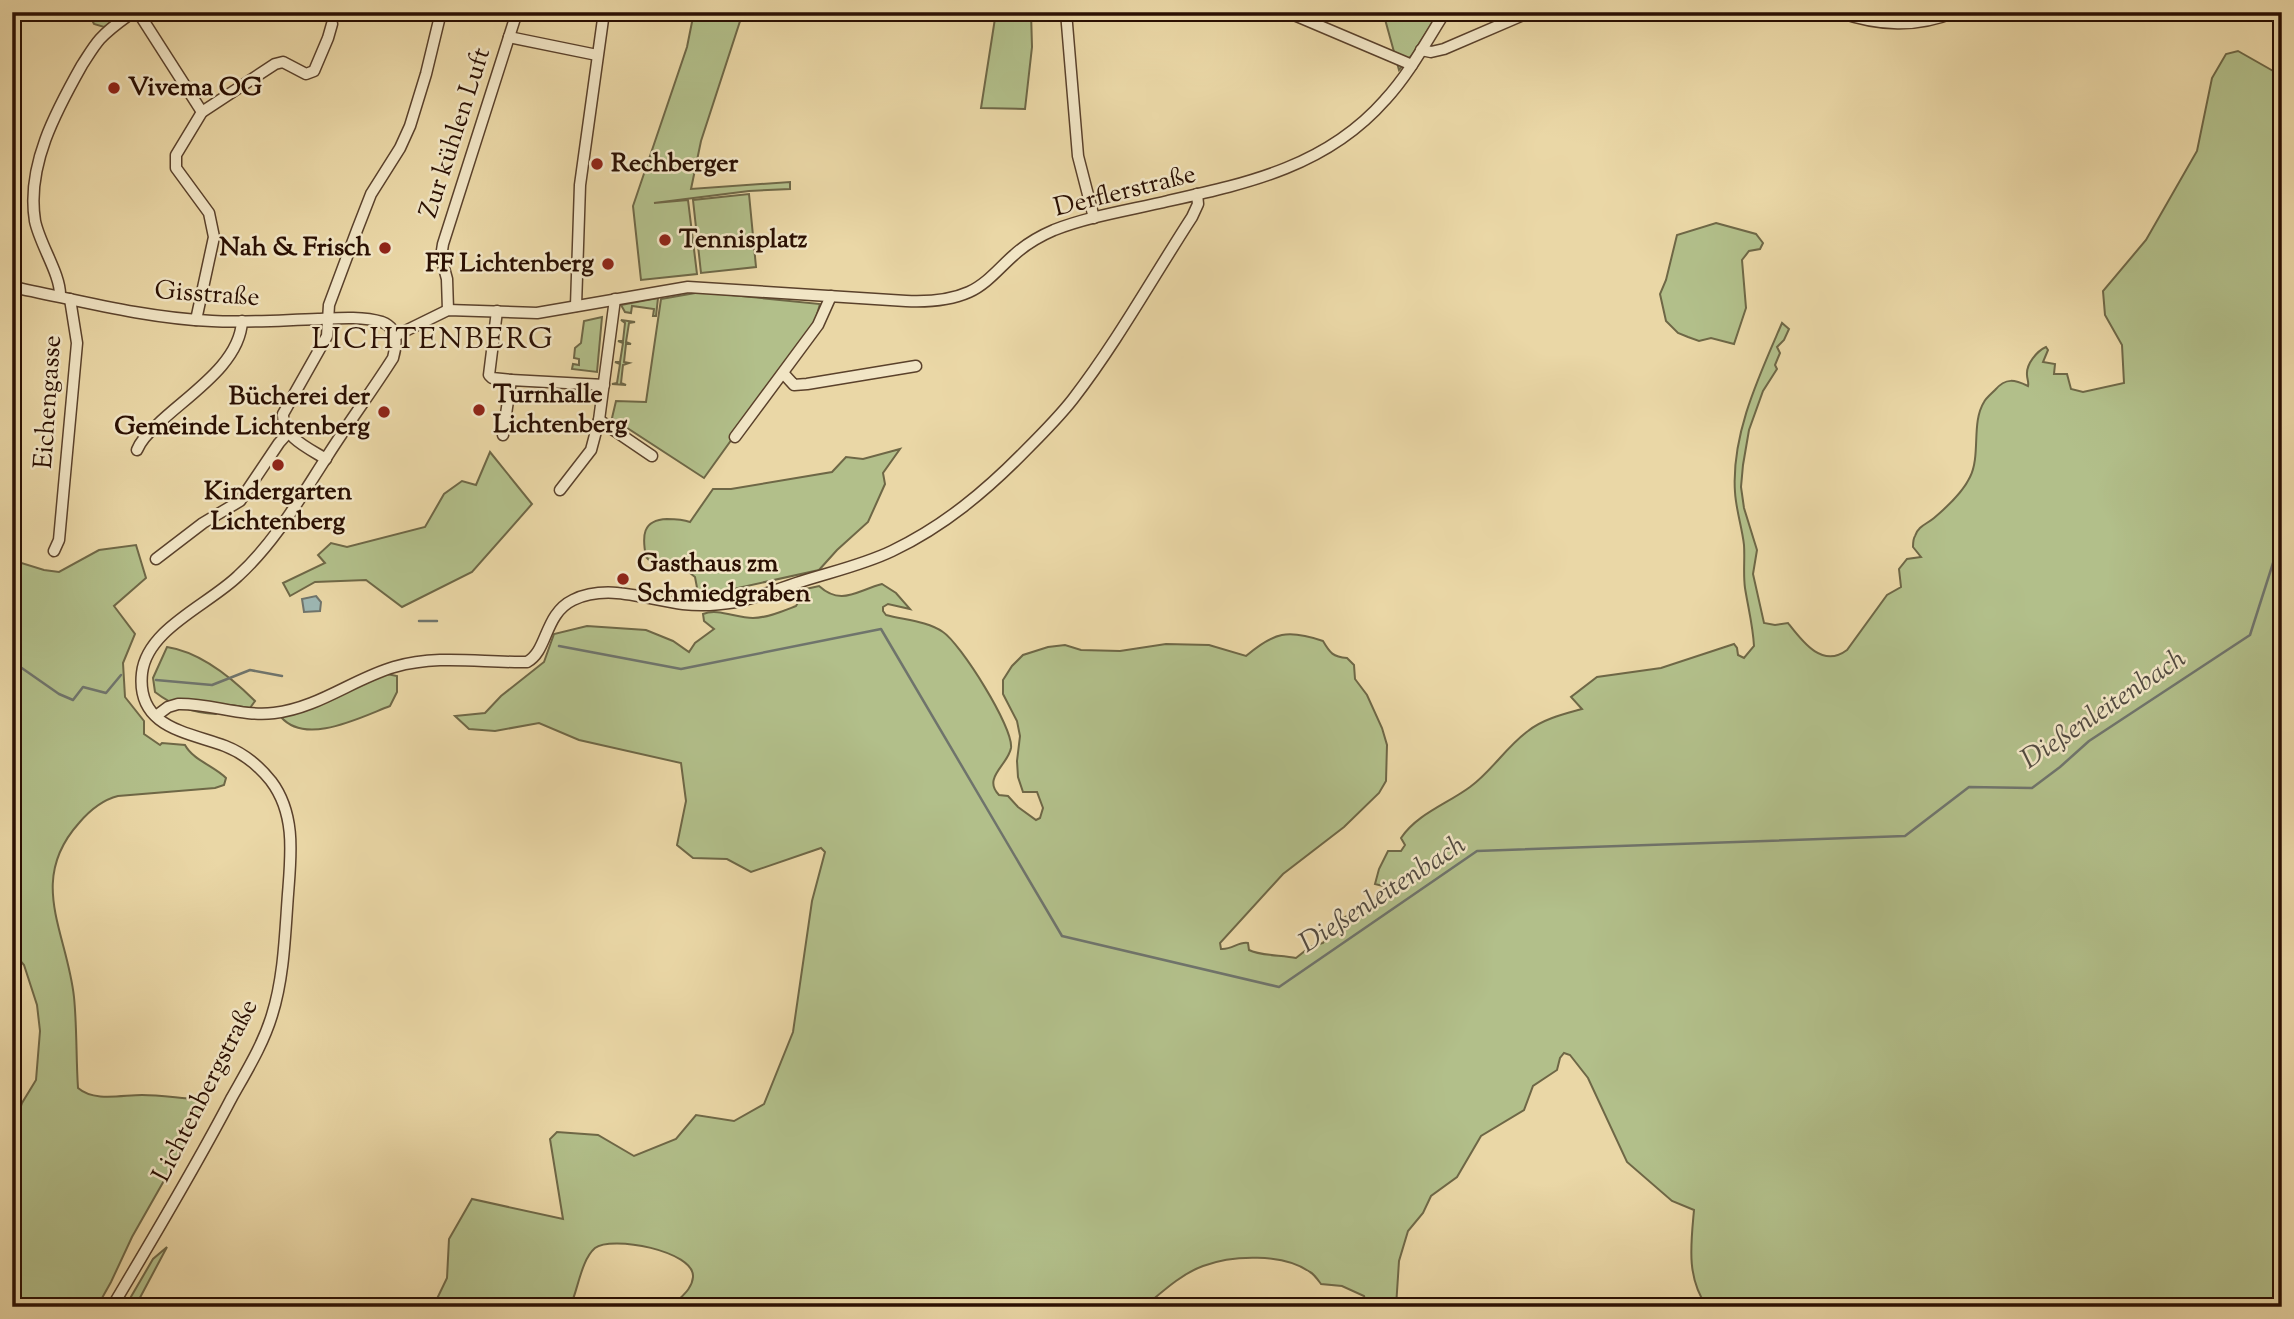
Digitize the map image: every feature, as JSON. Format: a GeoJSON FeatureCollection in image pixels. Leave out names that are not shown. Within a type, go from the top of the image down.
{"type":"FeatureCollection","features":[{"type":"Feature","properties":{"kind":"street"},"geometry":{"type":"LineString","coordinates":[[136,12],[202,111]]}},
{"type":"Feature","properties":{"kind":"street","name":"Eichengasse"},"geometry":{"type":"LineString","coordinates":[[54,551],[59,540],[77,343],[65,298],[41,242],[34,205],[36,176],[66,93],[89,54],[104,35],[136,12]]}},
{"type":"Feature","properties":{"kind":"street"},"geometry":{"type":"LineString","coordinates":[[326,459],[288,433],[283,414],[327,336],[331,297],[371,194],[400,148],[410,126],[426,74],[440,12]]}},
{"type":"Feature","properties":{"kind":"street","name":"Zur kühlen Luft"},"geometry":{"type":"LineString","coordinates":[[448,310],[443,244],[517,12]]}},
{"type":"Feature","properties":{"kind":"street"},"geometry":{"type":"LineString","coordinates":[[576,306],[580,185],[604,12]]}},
{"type":"Feature","properties":{"kind":"street"},"geometry":{"type":"LineString","coordinates":[[1066,12],[1078,156],[1094,218]]}},
{"type":"Feature","properties":{"kind":"street"},"geometry":{"type":"LineString","coordinates":[[1287,12],[1412,65]]}},
{"type":"Feature","properties":{"kind":"street","name":"Derflerstraße"},"geometry":{"type":"LineString","coordinates":[[396,336],[448,310],[537,313],[697,286],[918,302],[954,297],[981,284],[1023,247],[1043,235],[1094,218],[1268,176],[1317,155],[1369,116],[1385,100],[1412,65],[1445,12]]}},
{"type":"Feature","properties":{"kind":"street"},"geometry":{"type":"LineString","coordinates":[[1421,50],[1431,52],[1444,49],[1530,12]]}},
{"type":"Feature","properties":{"kind":"street"},"geometry":{"type":"LineString","coordinates":[[1839,12],[1875,22],[1902,24],[1931,21],[1955,12]]}},
{"type":"Feature","properties":{"kind":"street"},"geometry":{"type":"LineString","coordinates":[[196,320],[214,237],[205,206],[176,168],[175,159],[179,149],[202,111],[279,62],[310,74],[316,68],[332,24]]}},
{"type":"Feature","properties":{"kind":"street"},"geometry":{"type":"LineString","coordinates":[[509,37],[597,55]]}},
{"type":"Feature","properties":{"kind":"street"},"geometry":{"type":"LineString","coordinates":[[396,336],[393,358],[287,520],[253,562],[163,634],[150,649],[142,672],[142,687],[146,701],[156,716],[168,707],[178,704],[250,713],[281,712],[316,701],[384,670],[419,662],[457,659],[527,662],[536,655],[552,618],[577,598],[618,593],[686,605],[724,604],[878,557],[920,536],[960,511],[992,484],[1059,416],[1082,387],[1192,217],[1198,204],[1197,194]]}},
{"type":"Feature","properties":{"kind":"street","name":"Gisstraße"},"geometry":{"type":"LineString","coordinates":[[12,287],[196,320],[380,321],[396,336]]}},
{"type":"Feature","properties":{"kind":"street"},"geometry":{"type":"LineString","coordinates":[[735,438],[818,326],[831,296]]}},
{"type":"Feature","properties":{"kind":"street"},"geometry":{"type":"LineString","coordinates":[[560,490],[591,450],[599,419],[615,299]]}},
{"type":"Feature","properties":{"kind":"street"},"geometry":{"type":"LineString","coordinates":[[496,311],[489,375],[492,378],[604,385]]}},
{"type":"Feature","properties":{"kind":"street"},"geometry":{"type":"LineString","coordinates":[[137,450],[143,439],[158,424],[225,364],[241,333],[242,321]]}},
{"type":"Feature","properties":{"kind":"street"},"geometry":{"type":"LineString","coordinates":[[783,373],[794,385],[916,366]]}},
{"type":"Feature","properties":{"kind":"street"},"geometry":{"type":"LineString","coordinates":[[503,435],[511,380]]}},
{"type":"Feature","properties":{"kind":"street"},"geometry":{"type":"LineString","coordinates":[[599,419],[652,456]]}},
{"type":"Feature","properties":{"kind":"street"},"geometry":{"type":"LineString","coordinates":[[156,559],[203,523],[240,501],[288,433]]}},
{"type":"Feature","properties":{"kind":"street","name":"Lichtenbergstraße"},"geometry":{"type":"LineString","coordinates":[[112,1307],[192,1171],[268,1027],[280,978],[291,865],[291,830],[286,811],[275,787],[263,772],[233,750],[174,730],[156,716]]}},
{"type":"Feature","properties":{"kind":"green space"},"geometry":{"type":"Polygon","coordinates":[[[88,12],[126,12],[104,27],[94,24],[88,12]]]}},
{"type":"Feature","properties":{"kind":"green space"},"geometry":{"type":"Polygon","coordinates":[[[694,12],[743,12],[701,141],[691,189],[790,182],[790,189],[749,191],[654,203],[688,200],[697,274],[641,280],[633,206],[687,47],[694,12]]]}},
{"type":"Feature","properties":{"kind":"green space"},"geometry":{"type":"Polygon","coordinates":[[[996,12],[1031,12],[1032,47],[1025,109],[981,108],[996,12]]]}},
{"type":"Feature","properties":{"kind":"green space"},"geometry":{"type":"Polygon","coordinates":[[[1383,12],[1439,12],[1412,55],[1399,70],[1383,12]]]}},
{"type":"Feature","properties":{"kind":"green space"},"geometry":{"type":"Polygon","coordinates":[[[1880,12],[1941,12],[1902,20],[1883,18],[1880,12]]]}},
{"type":"Feature","properties":{"kind":"green space"},"geometry":{"type":"Polygon","coordinates":[[[2238,51],[2282,76],[2282,1307],[1707,1307],[1700,1296],[1693,1272],[1691,1248],[1694,1210],[1672,1201],[1627,1162],[1588,1078],[1570,1055],[1564,1053],[1557,1070],[1533,1086],[1524,1110],[1481,1136],[1457,1177],[1431,1196],[1423,1213],[1408,1231],[1399,1261],[1396,1307],[1367,1307],[1364,1296],[1342,1286],[1321,1284],[1311,1273],[1286,1261],[1242,1258],[1215,1262],[1195,1269],[1144,1307],[672,1307],[690,1286],[693,1277],[690,1268],[667,1253],[617,1243],[604,1244],[590,1253],[570,1307],[433,1307],[447,1278],[449,1239],[472,1199],[563,1219],[550,1139],[557,1132],[598,1135],[634,1156],[676,1139],[696,1115],[734,1121],[764,1104],[793,1032],[812,901],[825,852],[821,848],[751,872],[727,859],[693,858],[677,845],[686,801],[681,763],[579,740],[539,723],[495,731],[469,729],[455,716],[485,713],[501,696],[544,662],[554,634],[587,626],[646,630],[673,641],[689,652],[695,643],[714,629],[704,621],[703,614],[715,612],[747,618],[764,617],[796,606],[806,589],[819,586],[827,592],[842,596],[882,584],[896,593],[910,609],[888,604],[883,607],[886,615],[937,628],[951,639],[973,668],[995,705],[1010,738],[1011,748],[995,777],[995,789],[999,795],[1008,796],[1036,820],[1040,818],[1043,808],[1037,792],[1023,792],[1018,777],[1020,736],[1017,721],[1003,694],[1003,680],[1023,655],[1065,645],[1081,650],[1120,651],[1166,644],[1209,645],[1246,656],[1265,642],[1282,635],[1300,635],[1323,641],[1332,654],[1347,658],[1354,665],[1355,679],[1367,695],[1387,745],[1386,781],[1379,793],[1344,827],[1283,874],[1220,943],[1221,949],[1248,943],[1249,950],[1254,952],[1296,958],[1310,947],[1323,943],[1334,923],[1349,915],[1360,903],[1374,902],[1384,893],[1383,886],[1375,884],[1379,869],[1388,851],[1401,851],[1405,845],[1401,838],[1415,822],[1478,781],[1520,737],[1534,727],[1554,717],[1582,709],[1571,697],[1597,677],[1661,668],[1734,644],[1738,655],[1744,658],[1754,646],[1744,583],[1744,545],[1736,499],[1735,470],[1742,426],[1782,323],[1789,329],[1777,347],[1780,353],[1775,365],[1777,369],[1763,391],[1749,430],[1743,465],[1741,487],[1744,508],[1757,550],[1753,574],[1764,623],[1788,623],[1806,644],[1821,655],[1838,655],[1847,650],[1887,595],[1901,587],[1899,569],[1907,559],[1921,557],[1913,547],[1918,530],[1949,504],[1967,483],[1975,459],[1980,410],[1986,399],[1999,386],[2011,381],[2028,386],[2027,371],[2030,362],[2046,347],[2048,350],[2043,362],[2055,364],[2054,374],[2067,374],[2071,389],[2083,392],[2124,383],[2122,345],[2105,315],[2103,291],[2146,240],[2197,151],[2212,78],[2226,54],[2238,51]]]}},
{"type":"Feature","properties":{"kind":"green space","name":"Tennisplatz"},"geometry":{"type":"Polygon","coordinates":[[[749,194],[756,267],[701,273],[693,200],[749,194]]]}},
{"type":"Feature","properties":{"kind":"green space"},"geometry":{"type":"Polygon","coordinates":[[[1716,223],[1756,234],[1763,243],[1760,249],[1749,251],[1742,260],[1746,308],[1734,344],[1711,338],[1699,341],[1678,333],[1666,321],[1660,294],[1677,235],[1716,223]]]}},
{"type":"Feature","properties":{"kind":"green space"},"geometry":{"type":"Polygon","coordinates":[[[701,292],[820,304],[814,325],[704,478],[612,418],[616,401],[646,402],[661,299],[701,292]]]}},
{"type":"Feature","properties":{"kind":"green space"},"geometry":{"type":"Polygon","coordinates":[[[658,298],[656,316],[653,316],[654,309],[632,306],[631,313],[625,312],[621,305],[658,298]]]}},
{"type":"Feature","properties":{"kind":"green space"},"geometry":{"type":"Polygon","coordinates":[[[602,317],[597,372],[572,369],[573,364],[579,365],[579,359],[574,358],[575,348],[581,343],[584,321],[602,317]]]}},
{"type":"Feature","properties":{"kind":"green space"},"geometry":{"type":"Polygon","coordinates":[[[621,320],[635,322],[629,323],[626,342],[631,344],[626,344],[624,362],[629,363],[623,365],[621,383],[626,385],[612,384],[617,383],[620,364],[615,362],[620,362],[623,343],[618,341],[623,341],[625,323],[621,320]]]}},
{"type":"Feature","properties":{"kind":"green space"},"geometry":{"type":"Polygon","coordinates":[[[900,449],[883,473],[885,484],[868,522],[819,570],[706,595],[698,593],[695,577],[685,569],[655,566],[646,557],[644,536],[648,526],[667,519],[690,522],[713,489],[731,489],[832,472],[846,457],[863,459],[900,449]]]}},
{"type":"Feature","properties":{"kind":"green space"},"geometry":{"type":"Polygon","coordinates":[[[490,452],[532,504],[472,572],[402,607],[366,580],[315,582],[290,596],[283,583],[325,563],[318,555],[331,543],[347,547],[425,527],[444,494],[462,481],[476,485],[490,452]]]}},
{"type":"Feature","properties":{"kind":"green space"},"geometry":{"type":"Polygon","coordinates":[[[136,545],[146,578],[114,606],[135,634],[123,663],[125,697],[144,721],[144,734],[160,745],[185,745],[193,755],[226,778],[224,785],[215,788],[118,796],[97,806],[79,823],[64,844],[55,866],[54,907],[74,997],[78,1088],[92,1095],[108,1097],[149,1095],[197,1099],[203,1104],[203,1112],[132,1237],[97,1307],[12,1307],[12,1133],[22,1103],[36,1080],[40,1031],[37,1005],[24,965],[12,951],[12,560],[59,572],[99,550],[136,545]]]}},
{"type":"Feature","properties":{"kind":"green space"},"geometry":{"type":"Polygon","coordinates":[[[167,647],[191,654],[215,667],[255,701],[250,708],[231,705],[216,714],[184,708],[162,697],[155,692],[153,678],[167,647]]]}},
{"type":"Feature","properties":{"kind":"green space"},"geometry":{"type":"Polygon","coordinates":[[[387,674],[397,676],[397,692],[390,706],[349,722],[319,729],[304,729],[281,717],[387,674]]]}},
{"type":"Feature","properties":{"kind":"green space"},"geometry":{"type":"Polygon","coordinates":[[[167,1247],[135,1307],[125,1307],[153,1259],[167,1247]]]}},
{"type":"Feature","properties":{"kind":"water"},"geometry":{"type":"Polygon","coordinates":[[[316,596],[321,602],[320,611],[304,612],[302,599],[316,596]]]}},
{"type":"Feature","properties":{"kind":"waterway","name":"Dießenleitenbach"},"geometry":{"type":"LineString","coordinates":[[559,646],[681,669],[881,629],[1062,936],[1279,987],[1477,851],[1905,836],[1969,787],[2032,788],[2089,741],[2250,635],[2282,535]]}},
{"type":"Feature","properties":{"kind":"waterway","name":"Dießenleitenbach"},"geometry":{"type":"LineString","coordinates":[[419,621],[437,621]]}},
{"type":"Feature","properties":{"kind":"waterway","name":"Dießenleitenbach"},"geometry":{"type":"LineString","coordinates":[[12,658],[16,664],[59,694],[73,700],[83,687],[106,693],[121,675]]}},
{"type":"Feature","properties":{"kind":"waterway","name":"Dießenleitenbach"},"geometry":{"type":"LineString","coordinates":[[156,680],[212,685],[250,670],[282,676]]}},
{"type":"Feature","properties":{"kind":"place","name":"Vivema OG"},"geometry":{"type":"Point","coordinates":[114,88]}},
{"type":"Feature","properties":{"kind":"place","name":"Rechberger"},"geometry":{"type":"Point","coordinates":[597,164]}},
{"type":"Feature","properties":{"kind":"place","name":"Tennisplatz"},"geometry":{"type":"Point","coordinates":[665,240]}},
{"type":"Feature","properties":{"kind":"place","name":"Nah & Frisch"},"geometry":{"type":"Point","coordinates":[385,248]}},
{"type":"Feature","properties":{"kind":"place","name":"FF Lichtenberg"},"geometry":{"type":"Point","coordinates":[608,264]}},
{"type":"Feature","properties":{"kind":"place","name":"Turnhalle Lichtenberg"},"geometry":{"type":"Point","coordinates":[479,410]}},
{"type":"Feature","properties":{"kind":"place","name":"Bücherei der Gemeinde Lichtenberg"},"geometry":{"type":"Point","coordinates":[384,412]}},
{"type":"Feature","properties":{"kind":"place","name":"Kindergarten Lichtenberg"},"geometry":{"type":"Point","coordinates":[278,465]}},
{"type":"Feature","properties":{"kind":"place","name":"Gasthaus zm Schmiedgraben"},"geometry":{"type":"Point","coordinates":[623,579]}},
{"type":"Feature","properties":{"kind":"district","name":"LICHTENBERG"},"geometry":{"type":"Point","coordinates":[433,340]}}]}
